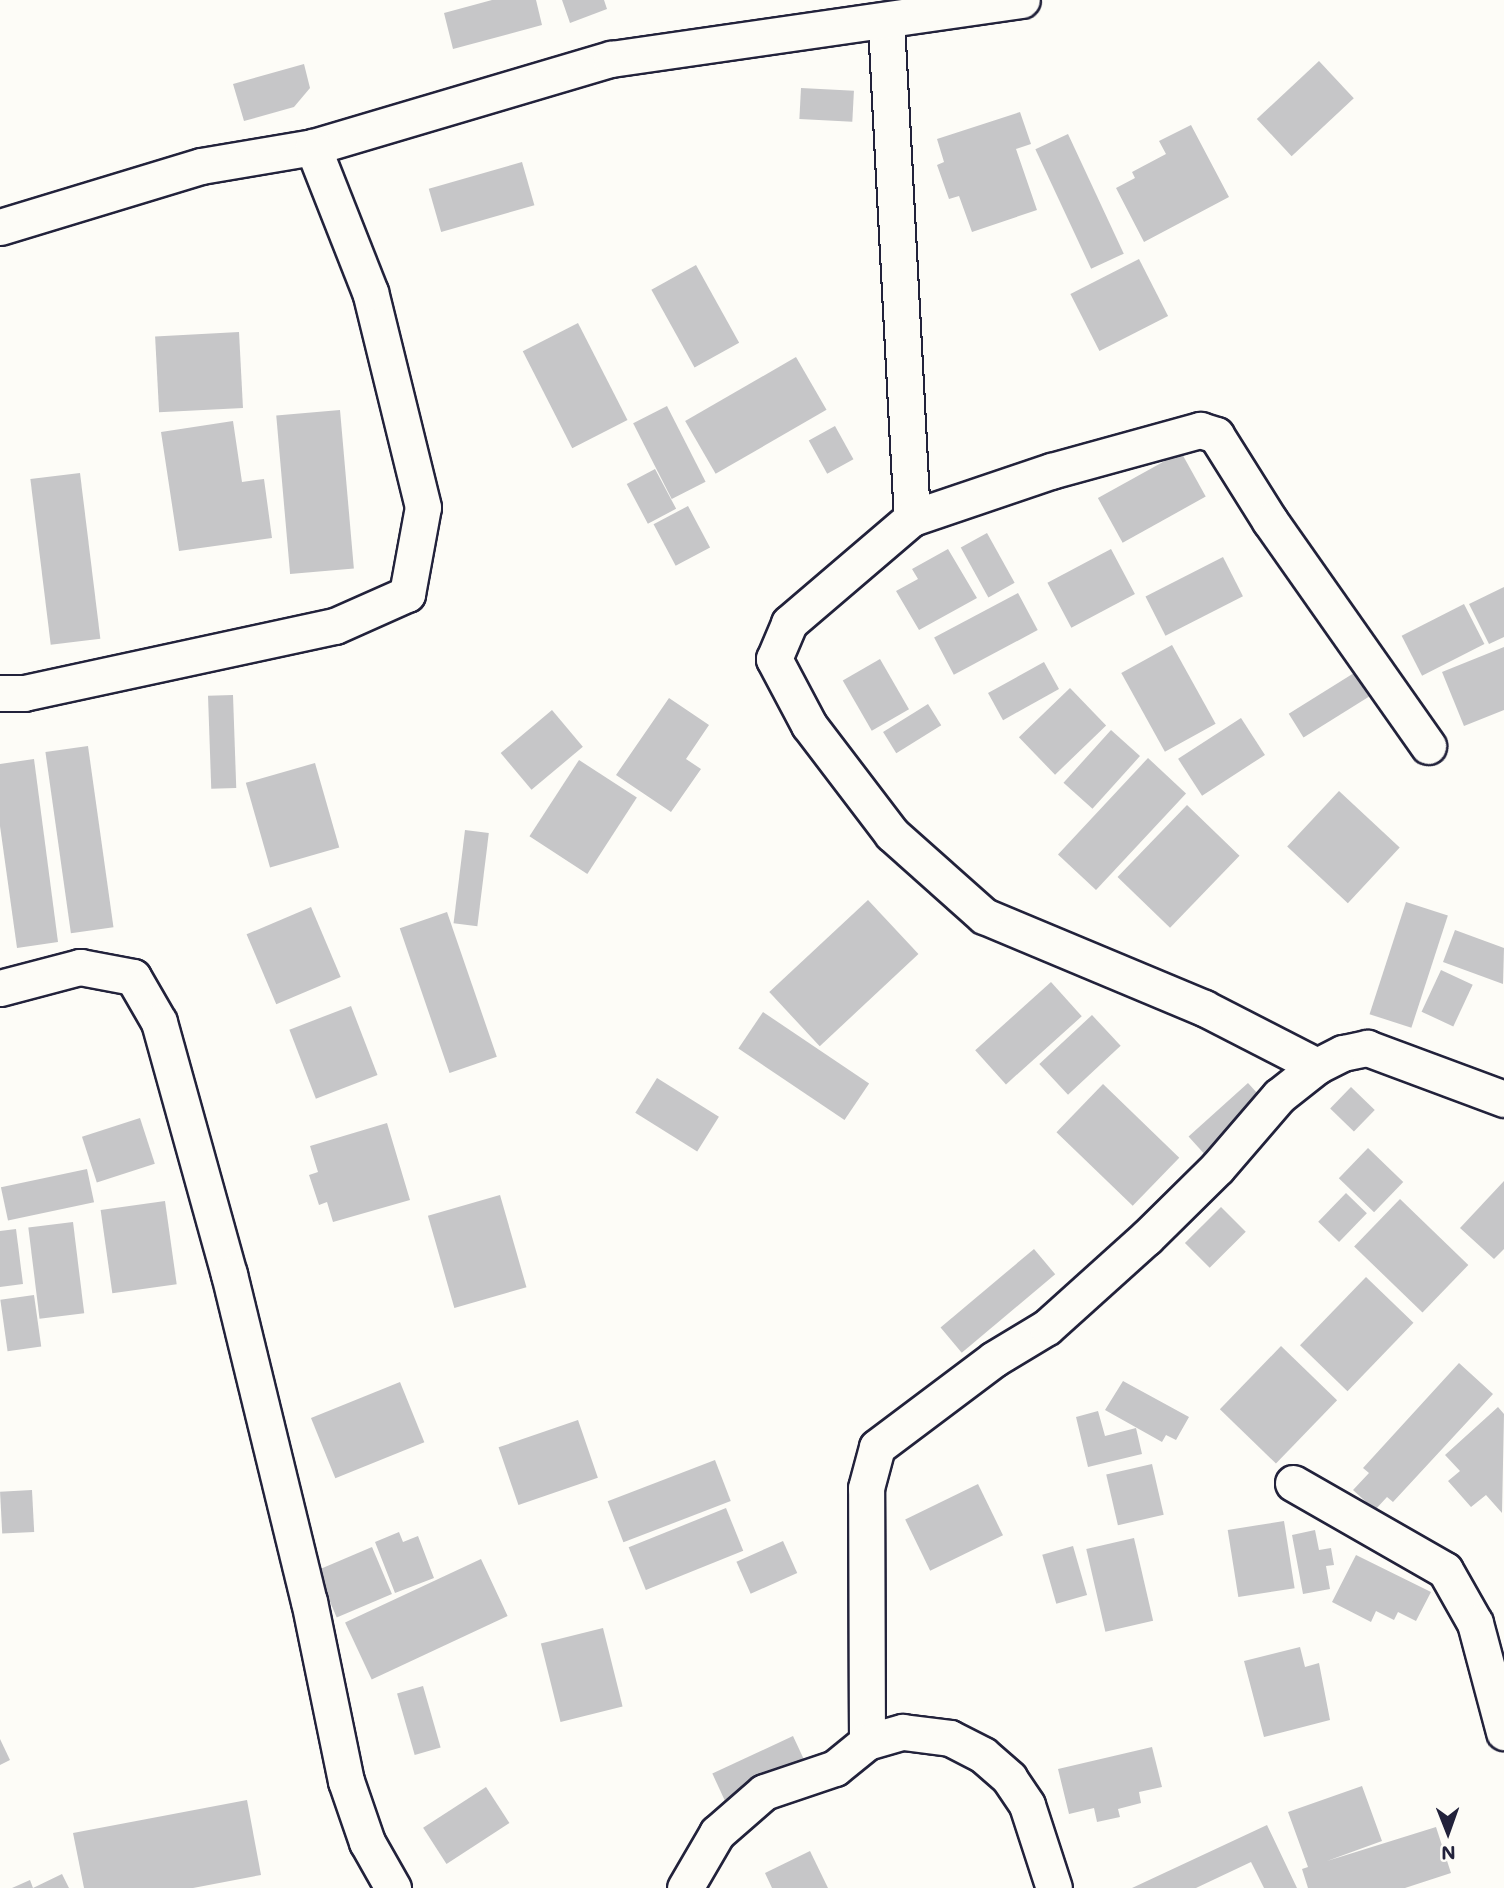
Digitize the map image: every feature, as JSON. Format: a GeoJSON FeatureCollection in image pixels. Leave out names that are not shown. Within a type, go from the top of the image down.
{"type":"FeatureCollection","features":[{"type":"Feature","properties":{"kind":"street"},"geometry":{"type":"LineString","coordinates":[[0,227],[201,166],[313,147],[611,60],[886,23],[1022,0]]}},
{"type":"Feature","properties":{"kind":"street"},"geometry":{"type":"LineString","coordinates":[[886,23],[912,518]]}},
{"type":"Feature","properties":{"kind":"street"},"geometry":{"type":"LineString","coordinates":[[0,693],[23,693],[335,626],[407,594],[423,506],[370,292],[313,147]]}},
{"type":"Feature","properties":{"kind":"street"},"geometry":{"type":"LineString","coordinates":[[1317,1066],[1204,1008],[984,916],[892,834],[809,725],[774,659],[789,623],[912,518],[1145,443],[1200,430],[1216,435],[1270,521],[1428,746]]}},
{"type":"Feature","properties":{"kind":"street"},"geometry":{"type":"LineString","coordinates":[[0,988],[80,967],[133,977],[159,1022],[229,1274],[309,1601],[346,1781],[367,1842],[393,1888]]}},
{"type":"Feature","properties":{"kind":"street"},"geometry":{"type":"LineString","coordinates":[[867,1742],[866,1488],[877,1447],[995,1359],[1047,1327],[1146,1238],[1217,1168],[1279,1096],[1317,1066],[1343,1053],[1367,1048],[1504,1099]]}},
{"type":"Feature","properties":{"kind":"street"},"geometry":{"type":"LineString","coordinates":[[1293,1483],[1445,1570],[1475,1623],[1504,1732]]}},
{"type":"Feature","properties":{"kind":"street"},"geometry":{"type":"LineString","coordinates":[[685,1888],[717,1833],[764,1792],[835,1768],[867,1742],[903,1732],[950,1738],[983,1755],[1009,1777],[1027,1805],[1055,1888]]}},
{"type":"Feature","properties":{"kind":"building"},"geometry":{"type":"Polygon","coordinates":[[[492,0],[536,0],[542,25],[453,49],[444,13],[492,0]]]}},
{"type":"Feature","properties":{"kind":"building"},"geometry":{"type":"Polygon","coordinates":[[[562,0],[604,0],[607,9],[570,23],[562,0]]]}},
{"type":"Feature","properties":{"kind":"building"},"geometry":{"type":"Polygon","coordinates":[[[1319,61],[1354,98],[1292,156],[1257,119],[1319,61]]]}},
{"type":"Feature","properties":{"kind":"building"},"geometry":{"type":"Polygon","coordinates":[[[304,64],[310,88],[294,107],[244,121],[233,84],[304,64]]]}},
{"type":"Feature","properties":{"kind":"building"},"geometry":{"type":"Polygon","coordinates":[[[801,88],[854,91],[852,122],[799,119],[801,88]]]}},
{"type":"Feature","properties":{"kind":"building"},"geometry":{"type":"Polygon","coordinates":[[[1020,112],[1031,144],[1016,149],[1037,210],[972,232],[959,196],[949,199],[937,165],[944,162],[937,139],[1020,112]]]}},
{"type":"Feature","properties":{"kind":"building"},"geometry":{"type":"Polygon","coordinates":[[[1191,125],[1229,197],[1144,242],[1116,188],[1135,178],[1132,172],[1166,154],[1159,141],[1191,125]]]}},
{"type":"Feature","properties":{"kind":"building"},"geometry":{"type":"Polygon","coordinates":[[[1068,134],[1124,254],[1091,269],[1035,149],[1068,134]]]}},
{"type":"Feature","properties":{"kind":"building"},"geometry":{"type":"Polygon","coordinates":[[[522,162],[534,205],[441,232],[429,189],[522,162]]]}},
{"type":"Feature","properties":{"kind":"building"},"geometry":{"type":"Polygon","coordinates":[[[1139,259],[1168,316],[1099,351],[1070,294],[1139,259]]]}},
{"type":"Feature","properties":{"kind":"building"},"geometry":{"type":"Polygon","coordinates":[[[696,265],[739,343],[695,368],[651,290],[696,265]]]}},
{"type":"Feature","properties":{"kind":"building"},"geometry":{"type":"Polygon","coordinates":[[[578,323],[627,420],[572,448],[523,351],[578,323]]]}},
{"type":"Feature","properties":{"kind":"building"},"geometry":{"type":"Polygon","coordinates":[[[239,332],[243,408],[159,412],[155,336],[239,332]]]}},
{"type":"Feature","properties":{"kind":"building"},"geometry":{"type":"Polygon","coordinates":[[[796,357],[826,410],[716,474],[685,421],[796,357]]]}},
{"type":"Feature","properties":{"kind":"building"},"geometry":{"type":"Polygon","coordinates":[[[667,406],[706,482],[672,499],[633,423],[667,406]]]}},
{"type":"Feature","properties":{"kind":"building"},"geometry":{"type":"Polygon","coordinates":[[[340,410],[354,568],[290,574],[276,416],[340,410]]]}},
{"type":"Feature","properties":{"kind":"building"},"geometry":{"type":"Polygon","coordinates":[[[233,421],[242,482],[264,479],[272,538],[179,551],[161,432],[233,421]]]}},
{"type":"Feature","properties":{"kind":"building"},"geometry":{"type":"Polygon","coordinates":[[[835,426],[853,459],[827,474],[809,441],[835,426]]]}},
{"type":"Feature","properties":{"kind":"building"},"geometry":{"type":"Polygon","coordinates":[[[1181,452],[1206,497],[1123,543],[1098,498],[1181,452]]]}},
{"type":"Feature","properties":{"kind":"building"},"geometry":{"type":"Polygon","coordinates":[[[655,469],[676,509],[648,524],[627,484],[655,469]]]}},
{"type":"Feature","properties":{"kind":"building"},"geometry":{"type":"Polygon","coordinates":[[[80,473],[100,639],[51,645],[30,479],[80,473]]]}},
{"type":"Feature","properties":{"kind":"building"},"geometry":{"type":"Polygon","coordinates":[[[688,506],[710,547],[676,566],[654,524],[688,506]]]}},
{"type":"Feature","properties":{"kind":"building"},"geometry":{"type":"Polygon","coordinates":[[[987,533],[1015,583],[988,597],[961,548],[987,533]]]}},
{"type":"Feature","properties":{"kind":"building"},"geometry":{"type":"Polygon","coordinates":[[[948,549],[977,598],[919,630],[896,591],[918,579],[912,569],[948,549]]]}},
{"type":"Feature","properties":{"kind":"building"},"geometry":{"type":"Polygon","coordinates":[[[1111,549],[1135,594],[1071,628],[1047,583],[1111,549]]]}},
{"type":"Feature","properties":{"kind":"building"},"geometry":{"type":"Polygon","coordinates":[[[1223,557],[1243,596],[1165,636],[1145,596],[1223,557]]]}},
{"type":"Feature","properties":{"kind":"building"},"geometry":{"type":"Polygon","coordinates":[[[1504,587],[1504,637],[1489,644],[1469,604],[1504,587]]]}},
{"type":"Feature","properties":{"kind":"building"},"geometry":{"type":"Polygon","coordinates":[[[1018,593],[1038,630],[954,675],[934,638],[1018,593]]]}},
{"type":"Feature","properties":{"kind":"building"},"geometry":{"type":"Polygon","coordinates":[[[1464,604],[1484,644],[1422,676],[1402,636],[1464,604]]]}},
{"type":"Feature","properties":{"kind":"building"},"geometry":{"type":"Polygon","coordinates":[[[1172,645],[1216,724],[1165,752],[1121,673],[1172,645]]]}},
{"type":"Feature","properties":{"kind":"building"},"geometry":{"type":"Polygon","coordinates":[[[1504,647],[1504,710],[1464,726],[1442,672],[1504,647]]]}},
{"type":"Feature","properties":{"kind":"building"},"geometry":{"type":"Polygon","coordinates":[[[880,659],[909,709],[872,731],[843,680],[880,659]]]}},
{"type":"Feature","properties":{"kind":"building"},"geometry":{"type":"Polygon","coordinates":[[[1044,662],[1059,689],[1003,720],[988,693],[1044,662]]]}},
{"type":"Feature","properties":{"kind":"building"},"geometry":{"type":"Polygon","coordinates":[[[1354,673],[1369,697],[1304,738],[1289,714],[1354,673]]]}},
{"type":"Feature","properties":{"kind":"building"},"geometry":{"type":"Polygon","coordinates":[[[1070,688],[1106,725],[1055,775],[1019,737],[1070,688]]]}},
{"type":"Feature","properties":{"kind":"building"},"geometry":{"type":"Polygon","coordinates":[[[233,695],[236,788],[211,789],[208,696],[233,695]]]}},
{"type":"Feature","properties":{"kind":"building"},"geometry":{"type":"Polygon","coordinates":[[[669,698],[709,725],[686,759],[701,769],[671,812],[616,775],[669,698]]]}},
{"type":"Feature","properties":{"kind":"building"},"geometry":{"type":"Polygon","coordinates":[[[928,704],[941,725],[896,753],[883,732],[928,704]]]}},
{"type":"Feature","properties":{"kind":"building"},"geometry":{"type":"Polygon","coordinates":[[[552,710],[583,747],[532,790],[501,753],[552,710]]]}},
{"type":"Feature","properties":{"kind":"building"},"geometry":{"type":"Polygon","coordinates":[[[1241,718],[1265,755],[1202,796],[1178,759],[1241,718]]]}},
{"type":"Feature","properties":{"kind":"building"},"geometry":{"type":"Polygon","coordinates":[[[1111,730],[1140,756],[1092,809],[1063,783],[1111,730]]]}},
{"type":"Feature","properties":{"kind":"building"},"geometry":{"type":"Polygon","coordinates":[[[88,746],[113,927],[71,933],[45,752],[88,746]]]}},
{"type":"Feature","properties":{"kind":"building"},"geometry":{"type":"Polygon","coordinates":[[[1148,758],[1186,793],[1096,890],[1058,855],[1148,758]]]}},
{"type":"Feature","properties":{"kind":"building"},"geometry":{"type":"Polygon","coordinates":[[[34,759],[58,942],[17,948],[0,826],[0,764],[34,759]]]}},
{"type":"Feature","properties":{"kind":"building"},"geometry":{"type":"Polygon","coordinates":[[[579,760],[637,798],[587,874],[529,836],[579,760]]]}},
{"type":"Feature","properties":{"kind":"building"},"geometry":{"type":"Polygon","coordinates":[[[315,763],[339,848],[270,867],[246,783],[315,763]]]}},
{"type":"Feature","properties":{"kind":"building"},"geometry":{"type":"Polygon","coordinates":[[[1339,791],[1400,848],[1348,903],[1287,847],[1339,791]]]}},
{"type":"Feature","properties":{"kind":"building"},"geometry":{"type":"Polygon","coordinates":[[[1187,805],[1240,856],[1170,928],[1118,877],[1187,805]]]}},
{"type":"Feature","properties":{"kind":"building"},"geometry":{"type":"Polygon","coordinates":[[[465,830],[489,833],[477,926],[454,923],[465,830]]]}},
{"type":"Feature","properties":{"kind":"building"},"geometry":{"type":"Polygon","coordinates":[[[868,900],[918,954],[820,1046],[769,992],[868,900]]]}},
{"type":"Feature","properties":{"kind":"building"},"geometry":{"type":"Polygon","coordinates":[[[1406,902],[1448,916],[1411,1028],[1370,1014],[1406,902]]]}},
{"type":"Feature","properties":{"kind":"building"},"geometry":{"type":"Polygon","coordinates":[[[311,907],[341,977],[276,1004],[247,934],[311,907]]]}},
{"type":"Feature","properties":{"kind":"building"},"geometry":{"type":"Polygon","coordinates":[[[447,912],[497,1057],[450,1073],[400,928],[447,912]]]}},
{"type":"Feature","properties":{"kind":"building"},"geometry":{"type":"Polygon","coordinates":[[[1455,930],[1504,948],[1503,984],[1443,962],[1455,930]]]}},
{"type":"Feature","properties":{"kind":"building"},"geometry":{"type":"Polygon","coordinates":[[[1441,970],[1473,985],[1453,1026],[1422,1012],[1441,970]]]}},
{"type":"Feature","properties":{"kind":"building"},"geometry":{"type":"Polygon","coordinates":[[[1051,982],[1082,1016],[1006,1084],[975,1050],[1051,982]]]}},
{"type":"Feature","properties":{"kind":"building"},"geometry":{"type":"Polygon","coordinates":[[[351,1006],[378,1075],[316,1099],[289,1030],[351,1006]]]}},
{"type":"Feature","properties":{"kind":"building"},"geometry":{"type":"Polygon","coordinates":[[[763,1012],[869,1084],[845,1120],[738,1048],[763,1012]]]}},
{"type":"Feature","properties":{"kind":"building"},"geometry":{"type":"Polygon","coordinates":[[[1092,1015],[1121,1046],[1068,1095],[1039,1064],[1092,1015]]]}},
{"type":"Feature","properties":{"kind":"building"},"geometry":{"type":"Polygon","coordinates":[[[657,1078],[719,1117],[697,1151],[635,1113],[657,1078]]]}},
{"type":"Feature","properties":{"kind":"building"},"geometry":{"type":"Polygon","coordinates":[[[1248,1083],[1264,1101],[1205,1154],[1189,1137],[1248,1083]]]}},
{"type":"Feature","properties":{"kind":"building"},"geometry":{"type":"Polygon","coordinates":[[[1103,1084],[1179,1158],[1133,1206],[1056,1132],[1103,1084]]]}},
{"type":"Feature","properties":{"kind":"building"},"geometry":{"type":"Polygon","coordinates":[[[1351,1087],[1375,1110],[1354,1132],[1330,1109],[1351,1087]]]}},
{"type":"Feature","properties":{"kind":"building"},"geometry":{"type":"Polygon","coordinates":[[[140,1118],[155,1164],[97,1183],[82,1137],[140,1118]]]}},
{"type":"Feature","properties":{"kind":"building"},"geometry":{"type":"Polygon","coordinates":[[[387,1123],[410,1200],[333,1222],[327,1202],[319,1205],[309,1175],[318,1172],[310,1146],[387,1123]]]}},
{"type":"Feature","properties":{"kind":"building"},"geometry":{"type":"Polygon","coordinates":[[[1368,1148],[1403,1182],[1374,1212],[1339,1178],[1368,1148]]]}},
{"type":"Feature","properties":{"kind":"building"},"geometry":{"type":"Polygon","coordinates":[[[87,1169],[94,1202],[8,1221],[1,1187],[87,1169]]]}},
{"type":"Feature","properties":{"kind":"building"},"geometry":{"type":"Polygon","coordinates":[[[1504,1181],[1504,1249],[1494,1259],[1460,1228],[1504,1181]]]}},
{"type":"Feature","properties":{"kind":"building"},"geometry":{"type":"Polygon","coordinates":[[[1346,1193],[1367,1213],[1339,1242],[1318,1222],[1346,1193]]]}},
{"type":"Feature","properties":{"kind":"building"},"geometry":{"type":"Polygon","coordinates":[[[500,1195],[526,1287],[454,1308],[428,1216],[500,1195]]]}},
{"type":"Feature","properties":{"kind":"building"},"geometry":{"type":"Polygon","coordinates":[[[1400,1199],[1468,1265],[1422,1312],[1354,1246],[1400,1199]]]}},
{"type":"Feature","properties":{"kind":"building"},"geometry":{"type":"Polygon","coordinates":[[[165,1201],[177,1284],[112,1293],[101,1210],[165,1201]]]}},
{"type":"Feature","properties":{"kind":"building"},"geometry":{"type":"Polygon","coordinates":[[[1221,1207],[1246,1232],[1210,1268],[1185,1243],[1221,1207]]]}},
{"type":"Feature","properties":{"kind":"building"},"geometry":{"type":"Polygon","coordinates":[[[73,1222],[84,1313],[40,1319],[28,1227],[73,1222]]]}},
{"type":"Feature","properties":{"kind":"building"},"geometry":{"type":"Polygon","coordinates":[[[16,1229],[23,1284],[0,1287],[0,1231],[16,1229]]]}},
{"type":"Feature","properties":{"kind":"building"},"geometry":{"type":"Polygon","coordinates":[[[1034,1249],[1055,1274],[962,1353],[941,1327],[1034,1249]]]}},
{"type":"Feature","properties":{"kind":"building"},"geometry":{"type":"Polygon","coordinates":[[[1366,1277],[1413,1323],[1347,1391],[1300,1345],[1366,1277]]]}},
{"type":"Feature","properties":{"kind":"building"},"geometry":{"type":"Polygon","coordinates":[[[34,1295],[41,1346],[8,1351],[0,1300],[34,1295]]]}},
{"type":"Feature","properties":{"kind":"building"},"geometry":{"type":"Polygon","coordinates":[[[1281,1346],[1337,1400],[1276,1463],[1220,1409],[1281,1346]]]}},
{"type":"Feature","properties":{"kind":"building"},"geometry":{"type":"Polygon","coordinates":[[[1459,1363],[1493,1394],[1393,1502],[1387,1497],[1375,1510],[1353,1490],[1369,1473],[1363,1468],[1459,1363]]]}},
{"type":"Feature","properties":{"kind":"building"},"geometry":{"type":"Polygon","coordinates":[[[1123,1381],[1189,1417],[1176,1440],[1166,1435],[1162,1442],[1105,1410],[1123,1381]]]}},
{"type":"Feature","properties":{"kind":"building"},"geometry":{"type":"Polygon","coordinates":[[[400,1382],[424,1442],[335,1478],[311,1418],[400,1382]]]}},
{"type":"Feature","properties":{"kind":"building"},"geometry":{"type":"Polygon","coordinates":[[[1498,1407],[1504,1414],[1502,1513],[1486,1495],[1471,1507],[1448,1481],[1460,1471],[1445,1455],[1498,1407]]]}},
{"type":"Feature","properties":{"kind":"building"},"geometry":{"type":"Polygon","coordinates":[[[1098,1411],[1105,1436],[1136,1428],[1142,1454],[1088,1467],[1076,1417],[1098,1411]]]}},
{"type":"Feature","properties":{"kind":"building"},"geometry":{"type":"Polygon","coordinates":[[[578,1420],[598,1478],[518,1505],[499,1447],[578,1420]]]}},
{"type":"Feature","properties":{"kind":"building"},"geometry":{"type":"Polygon","coordinates":[[[715,1460],[731,1501],[623,1542],[608,1501],[715,1460]]]}},
{"type":"Feature","properties":{"kind":"building"},"geometry":{"type":"Polygon","coordinates":[[[1152,1464],[1164,1515],[1118,1525],[1106,1475],[1152,1464]]]}},
{"type":"Feature","properties":{"kind":"building"},"geometry":{"type":"Polygon","coordinates":[[[978,1484],[1003,1535],[930,1571],[905,1520],[978,1484]]]}},
{"type":"Feature","properties":{"kind":"building"},"geometry":{"type":"Polygon","coordinates":[[[32,1490],[34,1532],[2,1534],[0,1492],[32,1490]]]}},
{"type":"Feature","properties":{"kind":"building"},"geometry":{"type":"Polygon","coordinates":[[[726,1508],[743,1551],[646,1590],[629,1547],[726,1508]]]}},
{"type":"Feature","properties":{"kind":"building"},"geometry":{"type":"Polygon","coordinates":[[[1284,1521],[1295,1588],[1238,1597],[1228,1530],[1284,1521]]]}},
{"type":"Feature","properties":{"kind":"building"},"geometry":{"type":"Polygon","coordinates":[[[1315,1530],[1319,1550],[1331,1548],[1334,1565],[1326,1566],[1330,1589],[1303,1594],[1292,1535],[1315,1530]]]}},
{"type":"Feature","properties":{"kind":"building"},"geometry":{"type":"Polygon","coordinates":[[[399,1532],[403,1542],[418,1536],[434,1578],[395,1593],[375,1542],[399,1532]]]}},
{"type":"Feature","properties":{"kind":"building"},"geometry":{"type":"Polygon","coordinates":[[[1134,1538],[1153,1621],[1105,1632],[1086,1549],[1134,1538]]]}},
{"type":"Feature","properties":{"kind":"building"},"geometry":{"type":"Polygon","coordinates":[[[783,1541],[797,1573],[751,1594],[736,1562],[783,1541]]]}},
{"type":"Feature","properties":{"kind":"building"},"geometry":{"type":"Polygon","coordinates":[[[1073,1546],[1087,1595],[1056,1604],[1042,1555],[1073,1546]]]}},
{"type":"Feature","properties":{"kind":"building"},"geometry":{"type":"Polygon","coordinates":[[[372,1547],[392,1594],[337,1617],[317,1570],[372,1547]]]}},
{"type":"Feature","properties":{"kind":"building"},"geometry":{"type":"Polygon","coordinates":[[[1356,1555],[1431,1592],[1416,1621],[1398,1612],[1394,1620],[1376,1611],[1371,1622],[1332,1602],[1356,1555]]]}},
{"type":"Feature","properties":{"kind":"building"},"geometry":{"type":"Polygon","coordinates":[[[481,1559],[508,1616],[372,1679],[345,1622],[481,1559]]]}},
{"type":"Feature","properties":{"kind":"building"},"geometry":{"type":"Polygon","coordinates":[[[603,1628],[623,1707],[560,1722],[541,1643],[603,1628]]]}},
{"type":"Feature","properties":{"kind":"building"},"geometry":{"type":"Polygon","coordinates":[[[1300,1647],[1305,1667],[1319,1663],[1330,1720],[1264,1737],[1244,1661],[1300,1647]]]}},
{"type":"Feature","properties":{"kind":"building"},"geometry":{"type":"Polygon","coordinates":[[[423,1686],[441,1748],[415,1755],[397,1693],[423,1686]]]}},
{"type":"Feature","properties":{"kind":"building"},"geometry":{"type":"Polygon","coordinates":[[[793,1736],[805,1762],[725,1800],[712,1774],[793,1736]]]}},
{"type":"Feature","properties":{"kind":"building"},"geometry":{"type":"Polygon","coordinates":[[[0,1739],[10,1760],[0,1765],[0,1739]]]}},
{"type":"Feature","properties":{"kind":"building"},"geometry":{"type":"Polygon","coordinates":[[[1152,1747],[1162,1787],[1139,1792],[1141,1803],[1118,1809],[1120,1817],[1097,1822],[1094,1808],[1069,1814],[1058,1769],[1152,1747]]]}},
{"type":"Feature","properties":{"kind":"building"},"geometry":{"type":"Polygon","coordinates":[[[1362,1786],[1382,1841],[1327,1861],[1436,1827],[1451,1873],[1405,1888],[1308,1888],[1302,1869],[1308,1867],[1288,1812],[1362,1786]]]}},
{"type":"Feature","properties":{"kind":"building"},"geometry":{"type":"Polygon","coordinates":[[[486,1787],[509,1823],[447,1864],[423,1828],[486,1787]]]}},
{"type":"Feature","properties":{"kind":"building"},"geometry":{"type":"Polygon","coordinates":[[[247,1800],[261,1875],[193,1888],[84,1888],[73,1833],[247,1800]]]}},
{"type":"Feature","properties":{"kind":"building"},"geometry":{"type":"Polygon","coordinates":[[[1267,1825],[1297,1888],[1264,1888],[1251,1862],[1196,1888],[1132,1888],[1267,1825]]]}},
{"type":"Feature","properties":{"kind":"building"},"geometry":{"type":"Polygon","coordinates":[[[810,1851],[828,1888],[772,1888],[765,1873],[810,1851]]]}},
{"type":"Feature","properties":{"kind":"building"},"geometry":{"type":"Polygon","coordinates":[[[62,1874],[69,1888],[33,1888],[62,1874]]]}},
{"type":"Feature","properties":{"kind":"building"},"geometry":{"type":"Polygon","coordinates":[[[30,1880],[33,1888],[12,1888],[30,1880]]]}}]}
